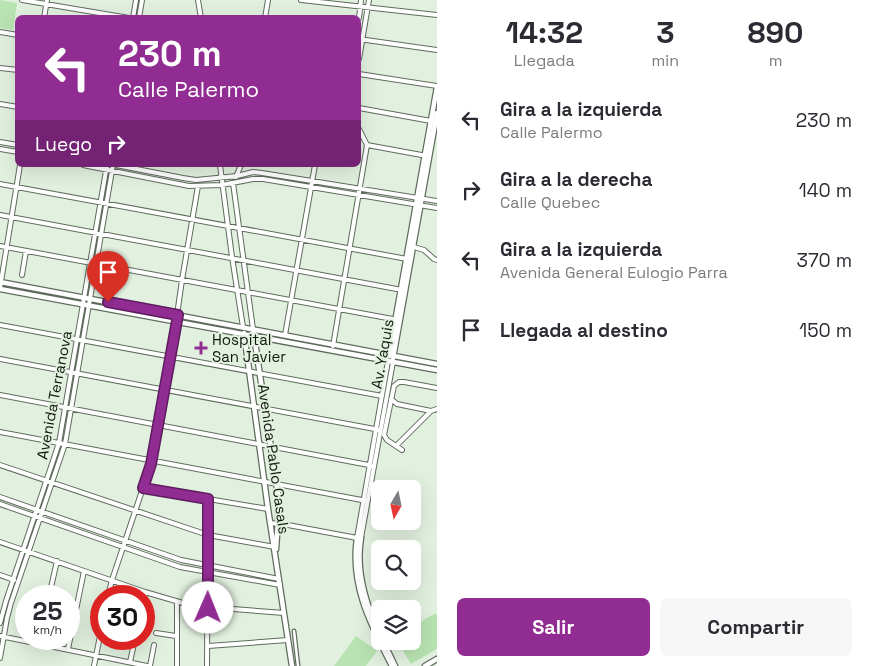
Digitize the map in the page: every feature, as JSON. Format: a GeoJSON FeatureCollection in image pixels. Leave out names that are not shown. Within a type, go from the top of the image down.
{"type":"FeatureCollection","features":[{"type":"Feature","properties":{"kind":"street"},"geometry":{"type":"LineString","coordinates":[[22,0],[47,2],[115,15]]}},
{"type":"Feature","properties":{"kind":"street"},"geometry":{"type":"LineString","coordinates":[[132,15],[136,0]]}},
{"type":"Feature","properties":{"kind":"street"},"geometry":{"type":"LineString","coordinates":[[141,15],[142,0]]}},
{"type":"Feature","properties":{"kind":"street"},"geometry":{"type":"LineString","coordinates":[[198,0],[200,15]]}},
{"type":"Feature","properties":{"kind":"street"},"geometry":{"type":"LineString","coordinates":[[266,15],[268,0]]}},
{"type":"Feature","properties":{"kind":"street"},"geometry":{"type":"LineString","coordinates":[[301,0],[437,15]]}},
{"type":"Feature","properties":{"kind":"street"},"geometry":{"type":"LineString","coordinates":[[358,15],[361,0]]}},
{"type":"Feature","properties":{"kind":"street"},"geometry":{"type":"LineString","coordinates":[[361,35],[368,0]]}},
{"type":"Feature","properties":{"kind":"street"},"geometry":{"type":"LineString","coordinates":[[45,15],[47,2]]}},
{"type":"Feature","properties":{"kind":"street"},"geometry":{"type":"LineString","coordinates":[[0,32],[15,34]]}},
{"type":"Feature","properties":{"kind":"street"},"geometry":{"type":"LineString","coordinates":[[361,40],[437,50]]}},
{"type":"Feature","properties":{"kind":"street"},"geometry":{"type":"LineString","coordinates":[[0,68],[15,70]]}},
{"type":"Feature","properties":{"kind":"street"},"geometry":{"type":"LineString","coordinates":[[361,74],[437,86]]}},
{"type":"Feature","properties":{"kind":"street","name":"Av. Yaquis"},"geometry":{"type":"LineString","coordinates":[[433,135],[431,121],[437,86]]}},
{"type":"Feature","properties":{"kind":"street"},"geometry":{"type":"LineString","coordinates":[[0,104],[15,106]]}},
{"type":"Feature","properties":{"kind":"street"},"geometry":{"type":"LineString","coordinates":[[361,108],[431,121]]}},
{"type":"Feature","properties":{"kind":"street","name":"Av. Yaquis"},"geometry":{"type":"LineString","coordinates":[[392,355],[427,156],[437,113]]}},
{"type":"Feature","properties":{"kind":"street"},"geometry":{"type":"LineString","coordinates":[[332,351],[360,195],[366,145],[361,134]]}},
{"type":"Feature","properties":{"kind":"street"},"geometry":{"type":"LineString","coordinates":[[0,142],[15,144]]}},
{"type":"Feature","properties":{"kind":"street"},"geometry":{"type":"LineString","coordinates":[[366,145],[427,156]]}},
{"type":"Feature","properties":{"kind":"street"},"geometry":{"type":"LineString","coordinates":[[0,149],[15,152]]}},
{"type":"Feature","properties":{"kind":"street","name":"Av. Yaquis"},"geometry":{"type":"LineString","coordinates":[[420,198],[426,174],[427,156]]}},
{"type":"Feature","properties":{"kind":"street"},"geometry":{"type":"LineString","coordinates":[[20,167],[0,289],[437,370]]}},
{"type":"Feature","properties":{"kind":"street"},"geometry":{"type":"LineString","coordinates":[[106,167],[112,171],[182,185],[222,185],[258,179],[437,208]]}},
{"type":"Feature","properties":{"kind":"street","name":"Avenida Terranova"},"geometry":{"type":"LineString","coordinates":[[0,623],[2,608],[24,550],[42,511],[65,444],[83,340],[86,305],[84,298],[106,167]]}},
{"type":"Feature","properties":{"kind":"street","name":"Avenida Terranova"},"geometry":{"type":"LineString","coordinates":[[0,658],[2,636],[9,610],[29,552],[38,517],[37,510],[59,443],[77,339],[86,305],[90,298],[114,167]]}},
{"type":"Feature","properties":{"kind":"street"},"geometry":{"type":"LineString","coordinates":[[126,167],[202,180],[257,172],[437,201]]}},
{"type":"Feature","properties":{"kind":"street","name":"Avenida Pablo Casals"},"geometry":{"type":"LineString","coordinates":[[220,167],[292,666]]}},
{"type":"Feature","properties":{"kind":"street"},"geometry":{"type":"LineString","coordinates":[[232,184],[240,167]]}},
{"type":"Feature","properties":{"kind":"street"},"geometry":{"type":"LineString","coordinates":[[286,335],[314,167]]}},
{"type":"Feature","properties":{"kind":"street"},"geometry":{"type":"LineString","coordinates":[[0,184],[409,260]]}},
{"type":"Feature","properties":{"kind":"street","name":"Avenida Pablo Casals"},"geometry":{"type":"LineString","coordinates":[[232,184],[279,508],[275,547]]}},
{"type":"Feature","properties":{"kind":"street"},"geometry":{"type":"LineString","coordinates":[[111,585],[152,460],[171,357],[198,186]]}},
{"type":"Feature","properties":{"kind":"street","name":"Av. Yaquis"},"geometry":{"type":"LineString","coordinates":[[392,355],[393,337],[398,320],[402,290],[409,260],[414,248],[419,204]]}},
{"type":"Feature","properties":{"kind":"street"},"geometry":{"type":"LineString","coordinates":[[0,215],[402,290]]}},
{"type":"Feature","properties":{"kind":"street"},"geometry":{"type":"LineString","coordinates":[[0,246],[398,320]]}},
{"type":"Feature","properties":{"kind":"street"},"geometry":{"type":"LineString","coordinates":[[414,248],[424,250],[437,260]]}},
{"type":"Feature","properties":{"kind":"street"},"geometry":{"type":"LineString","coordinates":[[22,275],[26,251]]}},
{"type":"Feature","properties":{"kind":"street"},"geometry":{"type":"LineString","coordinates":[[1,282],[437,364]]}},
{"type":"Feature","properties":{"kind":"street"},"geometry":{"type":"LineString","coordinates":[[0,324],[382,396]]}},
{"type":"Feature","properties":{"kind":"street"},"geometry":{"type":"LineString","coordinates":[[390,362],[392,355]]}},
{"type":"Feature","properties":{"kind":"street"},"geometry":{"type":"LineString","coordinates":[[0,359],[378,430]]}},
{"type":"Feature","properties":{"kind":"street","name":"Av. Yaquis"},"geometry":{"type":"LineString","coordinates":[[378,430],[382,396],[390,362]]}},
{"type":"Feature","properties":{"kind":"street","name":"Av. Yaquis"},"geometry":{"type":"LineString","coordinates":[[359,538],[390,362]]}},
{"type":"Feature","properties":{"kind":"street"},"geometry":{"type":"LineString","coordinates":[[402,450],[387,440],[384,435],[394,386],[401,382],[437,388]]}},
{"type":"Feature","properties":{"kind":"street"},"geometry":{"type":"LineString","coordinates":[[0,395],[372,465]]}},
{"type":"Feature","properties":{"kind":"street"},"geometry":{"type":"LineString","coordinates":[[391,398],[397,404],[431,412]]}},
{"type":"Feature","properties":{"kind":"street"},"geometry":{"type":"LineString","coordinates":[[389,409],[397,404]]}},
{"type":"Feature","properties":{"kind":"street"},"geometry":{"type":"LineString","coordinates":[[396,446],[431,412],[437,409]]}},
{"type":"Feature","properties":{"kind":"street"},"geometry":{"type":"LineString","coordinates":[[0,432],[365,501]]}},
{"type":"Feature","properties":{"kind":"street"},"geometry":{"type":"LineString","coordinates":[[0,465],[208,535],[275,547]]}},
{"type":"Feature","properties":{"kind":"street"},"geometry":{"type":"LineString","coordinates":[[143,488],[268,509]]}},
{"type":"Feature","properties":{"kind":"street"},"geometry":{"type":"LineString","coordinates":[[0,497],[181,560],[279,579]]}},
{"type":"Feature","properties":{"kind":"street"},"geometry":{"type":"LineString","coordinates":[[207,666],[208,499]]}},
{"type":"Feature","properties":{"kind":"street"},"geometry":{"type":"LineString","coordinates":[[0,504],[180,567],[280,585]]}},
{"type":"Feature","properties":{"kind":"street"},"geometry":{"type":"LineString","coordinates":[[270,523],[359,538],[355,553],[356,574],[377,638],[393,666]]}},
{"type":"Feature","properties":{"kind":"street"},"geometry":{"type":"LineString","coordinates":[[0,542],[126,585]]}},
{"type":"Feature","properties":{"kind":"street"},"geometry":{"type":"LineString","coordinates":[[51,585],[56,561]]}},
{"type":"Feature","properties":{"kind":"street"},"geometry":{"type":"LineString","coordinates":[[80,590],[84,571]]}},
{"type":"Feature","properties":{"kind":"street"},"geometry":{"type":"LineString","coordinates":[[0,575],[18,582]]}},
{"type":"Feature","properties":{"kind":"street"},"geometry":{"type":"LineString","coordinates":[[155,595],[193,606],[284,613]]}},
{"type":"Feature","properties":{"kind":"street"},"geometry":{"type":"LineString","coordinates":[[176,666],[177,602]]}},
{"type":"Feature","properties":{"kind":"street"},"geometry":{"type":"LineString","coordinates":[[2,608],[9,610]]}},
{"type":"Feature","properties":{"kind":"street"},"geometry":{"type":"LineString","coordinates":[[369,614],[371,618]]}},
{"type":"Feature","properties":{"kind":"street"},"geometry":{"type":"LineString","coordinates":[[294,631],[298,666]]}},
{"type":"Feature","properties":{"kind":"street"},"geometry":{"type":"LineString","coordinates":[[156,633],[176,636]]}},
{"type":"Feature","properties":{"kind":"street"},"geometry":{"type":"LineString","coordinates":[[2,636],[15,638]]}},
{"type":"Feature","properties":{"kind":"street"},"geometry":{"type":"LineString","coordinates":[[208,646],[288,640]]}},
{"type":"Feature","properties":{"kind":"street"},"geometry":{"type":"LineString","coordinates":[[73,650],[149,666],[153,650]]}},
{"type":"Feature","properties":{"kind":"street"},"geometry":{"type":"LineString","coordinates":[[94,666],[97,650]]}},
{"type":"Feature","properties":{"kind":"street"},"geometry":{"type":"LineString","coordinates":[[130,662],[133,650]]}},
{"type":"Feature","properties":{"kind":"street"},"geometry":{"type":"LineString","coordinates":[[387,650],[393,666]]}},
{"type":"Feature","properties":{"kind":"street"},"geometry":{"type":"LineString","coordinates":[[425,666],[437,659]]}},
{"type":"Feature","properties":{"kind":"green space"},"geometry":{"type":"Polygon","coordinates":[[[0,0],[17,3],[13,30],[0,28],[0,0]]]}},
{"type":"Feature","properties":{"kind":"green space"},"geometry":{"type":"Polygon","coordinates":[[[436,613],[437,649],[411,664],[402,650],[421,650],[421,621],[436,613]]]}},
{"type":"Feature","properties":{"kind":"green space"},"geometry":{"type":"Polygon","coordinates":[[[356,636],[371,647],[371,650],[377,651],[366,666],[334,666],[356,636]]]}},
{"type":"Feature","properties":{"kind":"place","name":"Hospital San Javier"},"geometry":{"type":"Point","coordinates":[201,348]}},
{"type":"Feature","properties":{"kind":"route"},"geometry":{"type":"LineString","coordinates":[[108,302],[178,315],[151,464],[143,488],[208,499],[208,608]]}}]}
